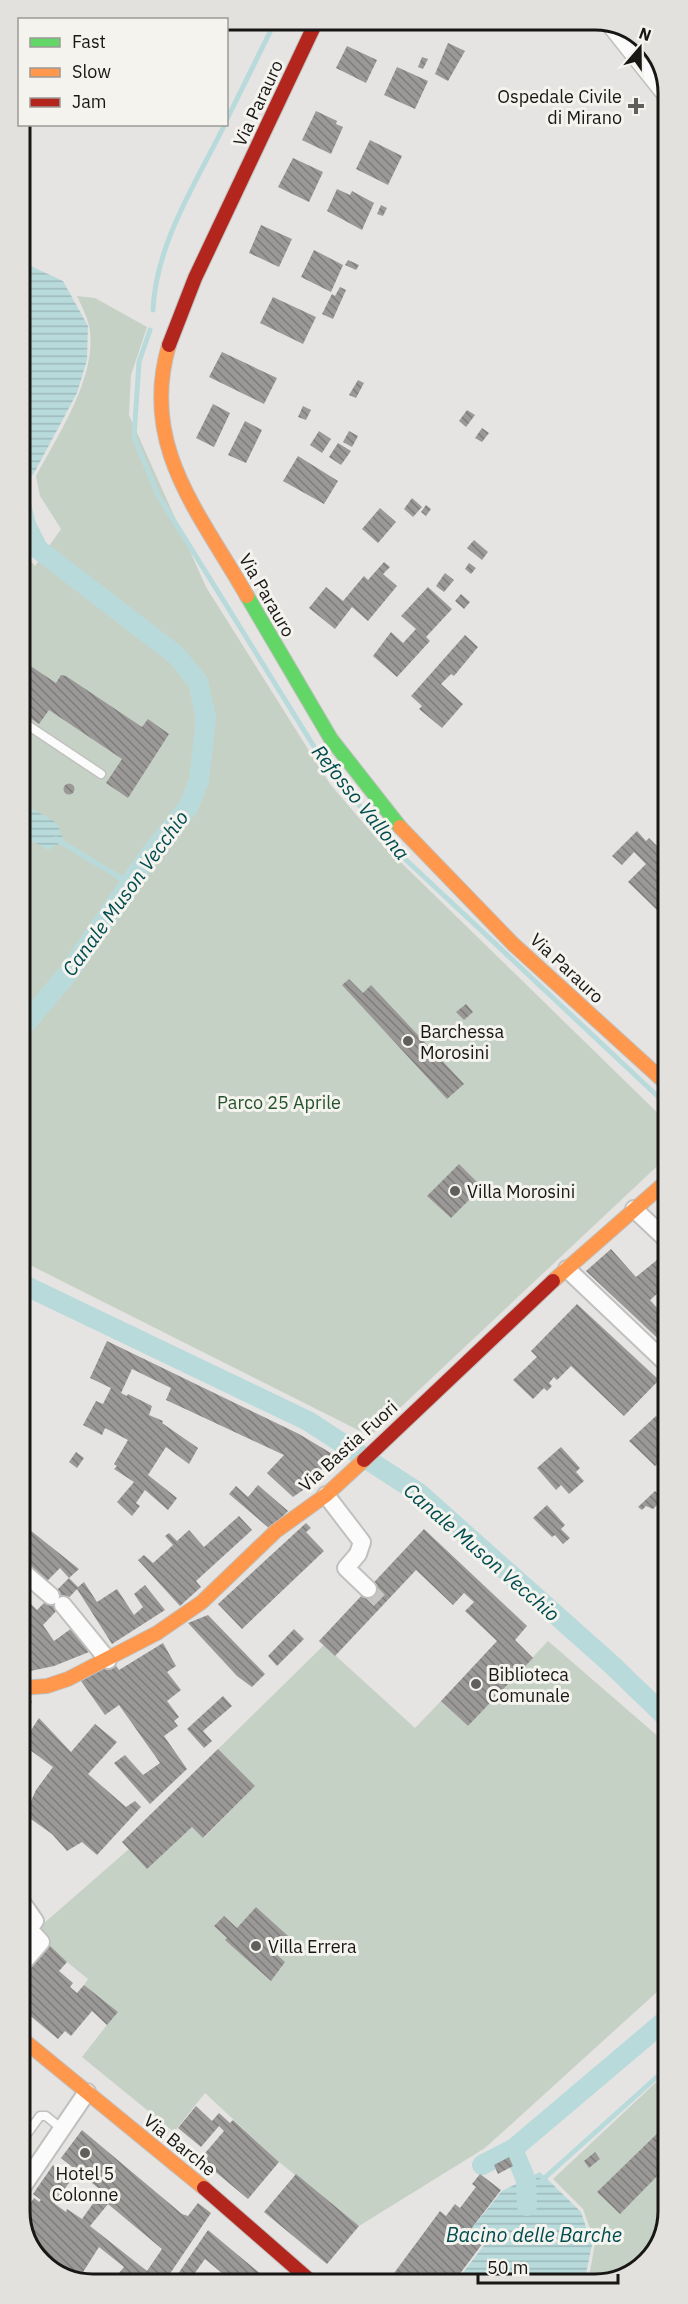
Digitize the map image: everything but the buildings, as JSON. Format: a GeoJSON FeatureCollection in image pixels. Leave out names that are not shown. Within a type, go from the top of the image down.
{"type":"FeatureCollection","features":[{"type":"Feature","properties":{"kind":"main road","name":"Via Parauro"},"geometry":{"type":"LineString","coordinates":[[311,30],[178,316],[163,374],[159,407],[165,440],[182,486],[321,721],[369,791],[425,854],[526,955],[658,1076]]}},
{"type":"Feature","properties":{"kind":"main road","name":"Via Bastia Fuori"},"geometry":{"type":"LineString","coordinates":[[30,1687],[48,1686],[108,1660],[157,1632],[202,1602],[276,1531],[326,1494],[381,1440],[658,1189]]}},
{"type":"Feature","properties":{"kind":"main road","name":"Via Barche"},"geometry":{"type":"LineString","coordinates":[[30,2045],[214,2196],[303,2274]]}},
{"type":"Feature","properties":{"kind":"street"},"geometry":{"type":"LineString","coordinates":[[634,1209],[658,1232]]}},
{"type":"Feature","properties":{"kind":"street"},"geometry":{"type":"LineString","coordinates":[[567,1269],[658,1355]]}},
{"type":"Feature","properties":{"kind":"street"},"geometry":{"type":"LineString","coordinates":[[326,1494],[362,1542],[358,1554],[346,1568],[368,1589]]}},
{"type":"Feature","properties":{"kind":"street"},"geometry":{"type":"LineString","coordinates":[[30,1578],[57,1600],[108,1660]]}},
{"type":"Feature","properties":{"kind":"street"},"geometry":{"type":"LineString","coordinates":[[30,1914],[35,1921],[30,1926]]}},
{"type":"Feature","properties":{"kind":"street"},"geometry":{"type":"LineString","coordinates":[[30,1930],[41,1942],[30,1955]]}},
{"type":"Feature","properties":{"kind":"street"},"geometry":{"type":"LineString","coordinates":[[30,2176],[87,2092]]}},
{"type":"Feature","properties":{"kind":"lane"},"geometry":{"type":"LineString","coordinates":[[621,36],[658,89]]}},
{"type":"Feature","properties":{"kind":"lane"},"geometry":{"type":"LineString","coordinates":[[622,37],[657,80]]}},
{"type":"Feature","properties":{"kind":"lane"},"geometry":{"type":"LineString","coordinates":[[30,727],[100,774]]}},
{"type":"Feature","properties":{"kind":"lane"},"geometry":{"type":"LineString","coordinates":[[30,2130],[40,2116],[46,2116],[62,2129]]}},
{"type":"Feature","properties":{"kind":"green space","name":"Parco 25 Aprile"},"geometry":{"type":"Polygon","coordinates":[[[77,296],[95,298],[147,327],[131,375],[129,415],[206,587],[330,784],[377,839],[658,1113],[658,1165],[370,1436],[30,1265],[30,560],[35,566],[61,529],[40,496],[36,476],[65,423],[82,384],[88,364],[90,345],[89,326],[77,296]]]}},
{"type":"Feature","properties":{"kind":"green space"},"geometry":{"type":"Polygon","coordinates":[[[548,1641],[658,1736],[658,1991],[485,2148],[359,2226],[279,2162],[205,2093],[174,2132],[82,2057],[117,2012],[84,1985],[88,1979],[56,1953],[35,1931],[129,1849],[147,1868],[192,1827],[204,1838],[255,1786],[218,1749],[324,1645],[415,1728],[441,1701],[468,1726],[548,1641]]]}},
{"type":"Feature","properties":{"kind":"green space"},"geometry":{"type":"Polygon","coordinates":[[[658,2080],[657,2223],[650,2243],[637,2258],[627,2266],[615,2271],[590,2274],[595,2243],[583,2209],[553,2179],[658,2080]]]}},
{"type":"Feature","properties":{"kind":"water"},"geometry":{"type":"Polygon","coordinates":[[[30,266],[63,281],[88,326],[87,360],[77,393],[33,475],[30,475],[30,266]]]}},
{"type":"Feature","properties":{"kind":"water"},"geometry":{"type":"Polygon","coordinates":[[[30,808],[57,823],[64,841],[48,850],[30,840],[30,808]]]}},
{"type":"Feature","properties":{"kind":"water","name":"Bacino delle Barche"},"geometry":{"type":"Polygon","coordinates":[[[540,2172],[581,2212],[592,2245],[586,2274],[462,2274],[485,2244],[469,2232],[502,2191],[540,2172]]]}},
{"type":"Feature","properties":{"kind":"waterway","name":"Refosso Vallona"},"geometry":{"type":"LineString","coordinates":[[228,117],[271,30]]}},
{"type":"Feature","properties":{"kind":"waterway","name":"Refosso Vallona"},"geometry":{"type":"LineString","coordinates":[[153,310],[161,261],[169,237],[224,126]]}},
{"type":"Feature","properties":{"kind":"waterway","name":"Refosso Vallona"},"geometry":{"type":"LineString","coordinates":[[150,330],[139,362],[134,437],[158,495],[326,766],[403,857],[658,1097]]}},
{"type":"Feature","properties":{"kind":"waterway","name":"Canale Muson Vecchio"},"geometry":{"type":"LineString","coordinates":[[30,533],[38,549],[176,655],[198,682],[206,718],[199,780],[189,806],[148,857],[69,972],[30,1018]]}},
{"type":"Feature","properties":{"kind":"waterway"},"geometry":{"type":"LineString","coordinates":[[56,839],[129,883]]}},
{"type":"Feature","properties":{"kind":"waterway","name":"Canale Muson Vecchio"},"geometry":{"type":"LineString","coordinates":[[30,1288],[308,1421],[419,1493],[611,1664],[658,1709]]}},
{"type":"Feature","properties":{"kind":"waterway","name":"Canale Muson Vecchio"},"geometry":{"type":"LineString","coordinates":[[482,2165],[513,2149],[658,2026]]}},
{"type":"Feature","properties":{"kind":"waterway","name":"Refosso Vallona"},"geometry":{"type":"LineString","coordinates":[[540,2182],[658,2076]]}},
{"type":"Feature","properties":{"kind":"waterway"},"geometry":{"type":"LineString","coordinates":[[513,2149],[526,2180],[527,2206]]}},
{"type":"Feature","properties":{"kind":"tunnel"},"geometry":{"type":"LineString","coordinates":[[368,1589],[383,1604]]}},
{"type":"Feature","properties":{"kind":"traffic: fast"},"geometry":{"type":"LineString","coordinates":[[247,596],[331,739],[400,827]]}},
{"type":"Feature","properties":{"kind":"traffic: slow"},"geometry":{"type":"LineString","coordinates":[[169,345],[162,381],[162,415],[168,447],[179,477],[194,507],[247,596]]}},
{"type":"Feature","properties":{"kind":"traffic: slow"},"geometry":{"type":"LineString","coordinates":[[400,827],[513,944],[658,1076]]}},
{"type":"Feature","properties":{"kind":"traffic: slow"},"geometry":{"type":"LineString","coordinates":[[553,1281],[658,1189]]}},
{"type":"Feature","properties":{"kind":"traffic: slow"},"geometry":{"type":"LineString","coordinates":[[30,1687],[47,1686],[68,1679],[157,1633],[202,1602],[276,1531],[326,1495],[364,1460]]}},
{"type":"Feature","properties":{"kind":"traffic: slow"},"geometry":{"type":"LineString","coordinates":[[30,2045],[204,2188]]}},
{"type":"Feature","properties":{"kind":"traffic: jam"},"geometry":{"type":"LineString","coordinates":[[169,345],[195,278],[312,30]]}},
{"type":"Feature","properties":{"kind":"traffic: jam"},"geometry":{"type":"LineString","coordinates":[[364,1460],[553,1281]]}},
{"type":"Feature","properties":{"kind":"traffic: jam"},"geometry":{"type":"LineString","coordinates":[[204,2188],[303,2274]]}},
{"type":"Feature","properties":{"kind":"place","name":"Ospedale Civile di Mirano"},"geometry":{"type":"Point","coordinates":[636,106]}},
{"type":"Feature","properties":{"kind":"place","name":"Barchessa Morosini"},"geometry":{"type":"Point","coordinates":[408,1041]}},
{"type":"Feature","properties":{"kind":"place","name":"Villa Morosini"},"geometry":{"type":"Point","coordinates":[455,1191]}},
{"type":"Feature","properties":{"kind":"place","name":"Biblioteca Comunale"},"geometry":{"type":"Point","coordinates":[476,1684]}},
{"type":"Feature","properties":{"kind":"place","name":"Villa Errera"},"geometry":{"type":"Point","coordinates":[256,1946]}},
{"type":"Feature","properties":{"kind":"place","name":"Hotel 5 Colonne"},"geometry":{"type":"Point","coordinates":[85,2153]}}]}
